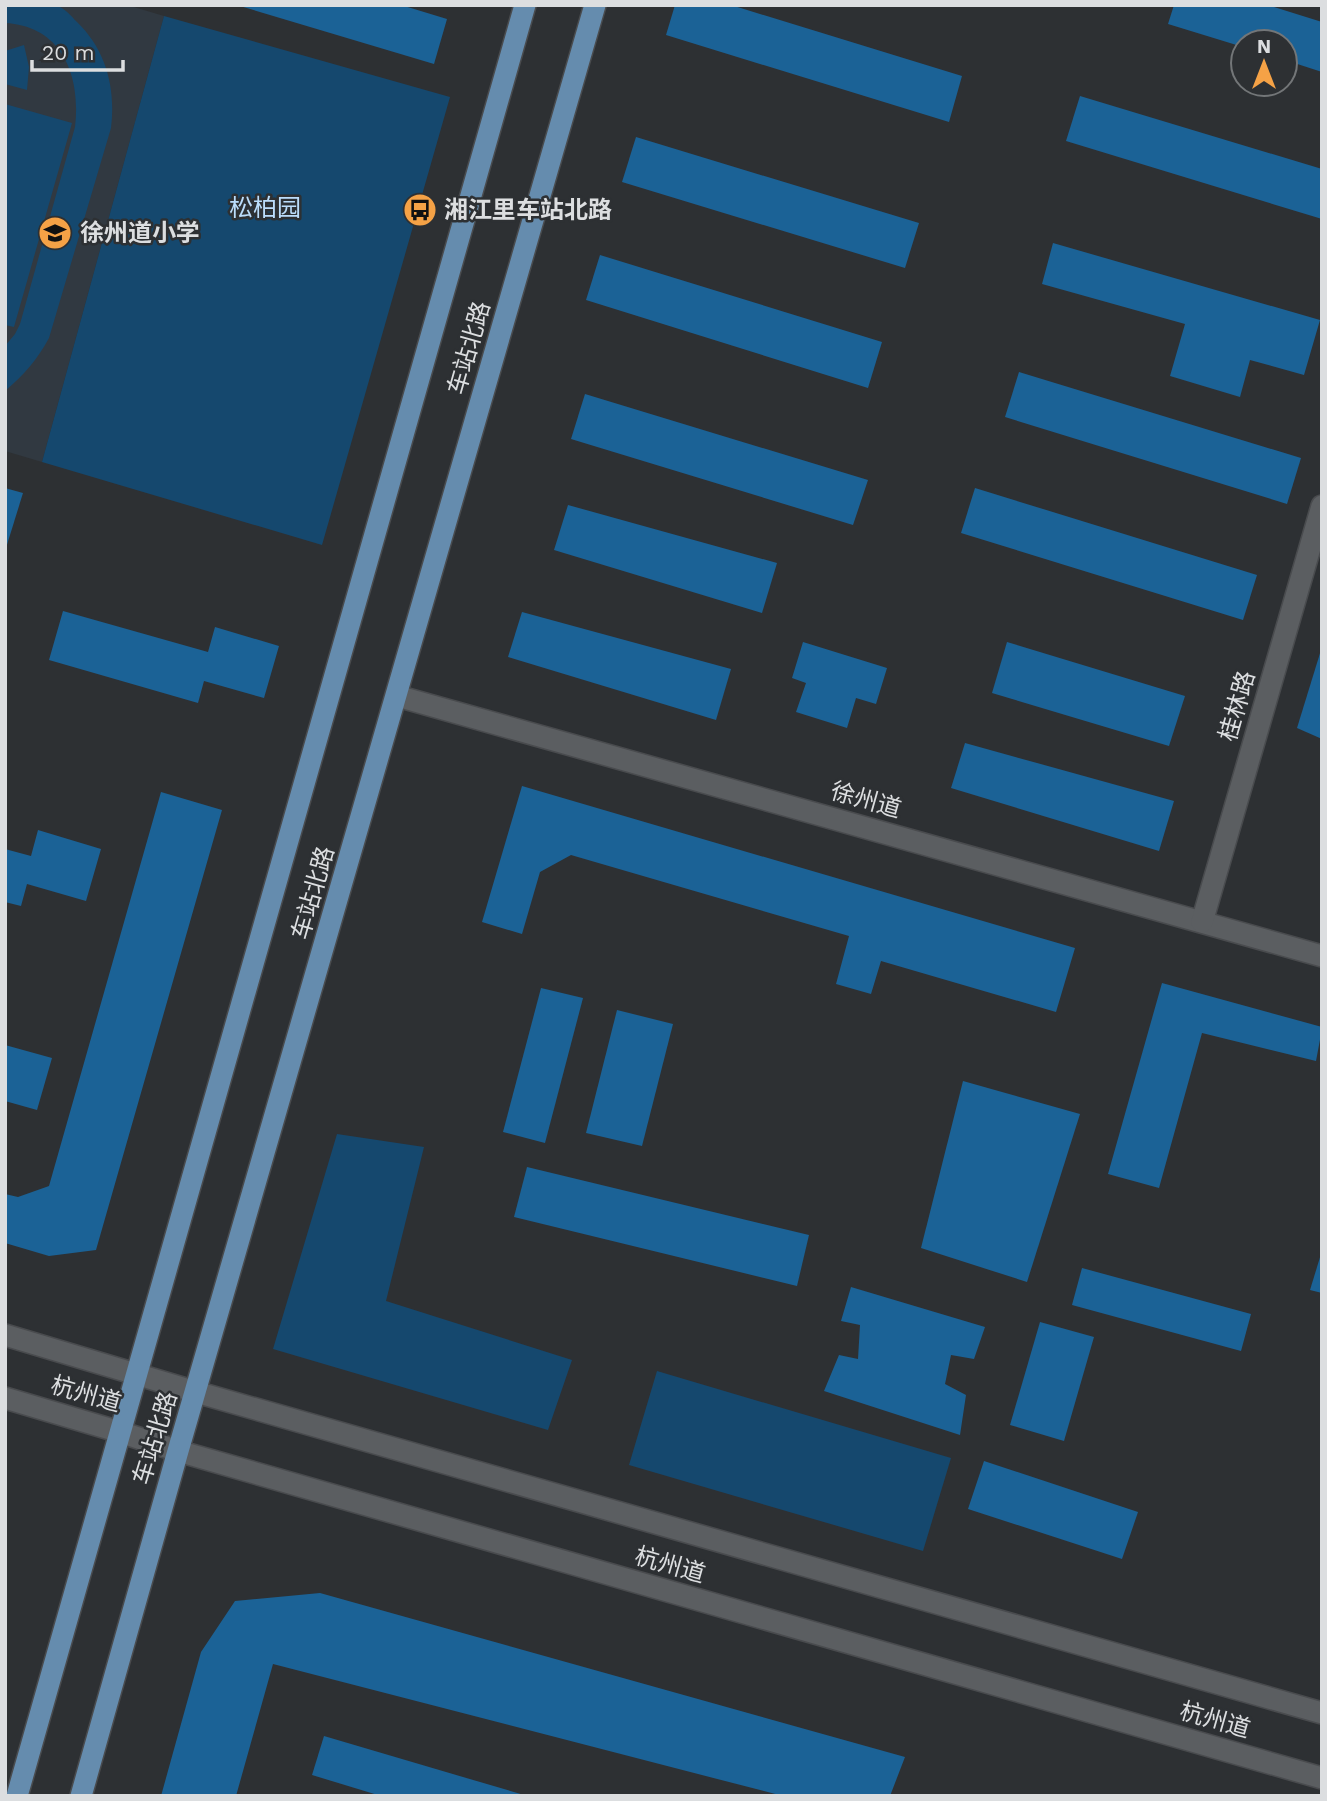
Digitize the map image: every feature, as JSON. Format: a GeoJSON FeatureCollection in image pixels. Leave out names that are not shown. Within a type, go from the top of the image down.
{"type":"FeatureCollection","features":[{"type":"Feature","properties":{"kind":"main road","name":"车站北路"},"geometry":{"type":"LineString","coordinates":[[17,1796],[525,5]]}},
{"type":"Feature","properties":{"kind":"main road","name":"车站北路"},"geometry":{"type":"LineString","coordinates":[[81,1796],[595,5]]}},
{"type":"Feature","properties":{"kind":"main road","name":"桂林路"},"geometry":{"type":"LineString","coordinates":[[1202,922],[1322,506]]}},
{"type":"Feature","properties":{"kind":"main road","name":"徐州道"},"geometry":{"type":"LineString","coordinates":[[397,696],[1322,956]]}},
{"type":"Feature","properties":{"kind":"main road","name":"杭州道"},"geometry":{"type":"LineString","coordinates":[[5,1335],[1322,1713]]}},
{"type":"Feature","properties":{"kind":"main road","name":"杭州道"},"geometry":{"type":"LineString","coordinates":[[5,1398],[178,1451],[1322,1778]]}},
{"type":"Feature","properties":{"kind":"shaded area","name":"徐州道小学"},"geometry":{"type":"Polygon","coordinates":[[[5,5],[127,5],[164,16],[42,462],[5,451],[5,5]]]}},
{"type":"Feature","properties":{"kind":"green space"},"geometry":{"type":"Polygon","coordinates":[[[49,4],[58,6],[70,15],[87,33],[102,57],[110,84],[112,113],[111,128],[49,338],[30,367],[5,391],[5,346],[20,324],[75,127],[76,108],[71,73],[64,57],[41,33],[25,26],[5,23],[5,5],[49,4]]]}},
{"type":"Feature","properties":{"kind":"green space","name":"松柏园"},"geometry":{"type":"Polygon","coordinates":[[[164,16],[450,97],[322,545],[42,462],[164,16]]]}},
{"type":"Feature","properties":{"kind":"green space"},"geometry":{"type":"Polygon","coordinates":[[[24,45],[29,67],[27,90],[5,84],[5,51],[24,45]]]}},
{"type":"Feature","properties":{"kind":"green space"},"geometry":{"type":"Polygon","coordinates":[[[5,104],[72,123],[14,327],[5,325],[5,104]]]}},
{"type":"Feature","properties":{"kind":"green space"},"geometry":{"type":"Polygon","coordinates":[[[337,1134],[424,1147],[386,1301],[572,1360],[548,1430],[273,1349],[337,1134]]]}},
{"type":"Feature","properties":{"kind":"green space"},"geometry":{"type":"Polygon","coordinates":[[[657,1371],[951,1458],[923,1551],[629,1465],[657,1371]]]}},
{"type":"Feature","properties":{"kind":"building"},"geometry":{"type":"Polygon","coordinates":[[[401,5],[447,19],[434,64],[240,6],[401,5]]]}},
{"type":"Feature","properties":{"kind":"building"},"geometry":{"type":"Polygon","coordinates":[[[675,5],[731,5],[962,76],[949,122],[666,35],[675,5]]]}},
{"type":"Feature","properties":{"kind":"building"},"geometry":{"type":"Polygon","coordinates":[[[1174,5],[1268,5],[1322,22],[1322,72],[1299,65],[1299,28],[1229,28],[1229,43],[1168,24],[1174,5]]]}},
{"type":"Feature","properties":{"kind":"building"},"geometry":{"type":"Polygon","coordinates":[[[1080,96],[1322,169],[1322,219],[1066,141],[1080,96]]]}},
{"type":"Feature","properties":{"kind":"building"},"geometry":{"type":"Polygon","coordinates":[[[636,137],[919,223],[905,268],[622,182],[636,137]]]}},
{"type":"Feature","properties":{"kind":"building"},"geometry":{"type":"Polygon","coordinates":[[[1053,243],[1320,320],[1304,375],[1250,360],[1240,397],[1170,376],[1185,324],[1042,284],[1053,243]]]}},
{"type":"Feature","properties":{"kind":"building"},"geometry":{"type":"Polygon","coordinates":[[[600,255],[882,342],[868,388],[586,300],[600,255]]]}},
{"type":"Feature","properties":{"kind":"building"},"geometry":{"type":"Polygon","coordinates":[[[1019,372],[1301,458],[1287,504],[1005,417],[1019,372]]]}},
{"type":"Feature","properties":{"kind":"building"},"geometry":{"type":"Polygon","coordinates":[[[585,394],[868,480],[853,525],[571,439],[585,394]]]}},
{"type":"Feature","properties":{"kind":"building"},"geometry":{"type":"Polygon","coordinates":[[[5,488],[23,493],[6,548],[5,548],[5,488]]]}},
{"type":"Feature","properties":{"kind":"building"},"geometry":{"type":"Polygon","coordinates":[[[975,488],[1257,575],[1243,620],[961,533],[975,488]]]}},
{"type":"Feature","properties":{"kind":"building"},"geometry":{"type":"Polygon","coordinates":[[[568,505],[777,563],[762,613],[554,550],[568,505]]]}},
{"type":"Feature","properties":{"kind":"building"},"geometry":{"type":"Polygon","coordinates":[[[63,611],[208,652],[215,627],[279,646],[264,698],[204,681],[198,703],[49,660],[63,611]]]}},
{"type":"Feature","properties":{"kind":"building"},"geometry":{"type":"Polygon","coordinates":[[[522,612],[731,669],[716,720],[508,657],[522,612]]]}},
{"type":"Feature","properties":{"kind":"building"},"geometry":{"type":"Polygon","coordinates":[[[803,642],[887,668],[876,704],[856,698],[847,728],[796,712],[806,683],[792,678],[803,642]]]}},
{"type":"Feature","properties":{"kind":"building"},"geometry":{"type":"Polygon","coordinates":[[[1007,642],[1185,696],[1169,746],[992,693],[1007,642]]]}},
{"type":"Feature","properties":{"kind":"building"},"geometry":{"type":"Polygon","coordinates":[[[1322,650],[1322,739],[1297,728],[1322,650]]]}},
{"type":"Feature","properties":{"kind":"building"},"geometry":{"type":"Polygon","coordinates":[[[965,743],[1174,801],[1159,851],[951,788],[965,743]]]}},
{"type":"Feature","properties":{"kind":"building"},"geometry":{"type":"Polygon","coordinates":[[[522,786],[1075,948],[1056,1012],[881,961],[871,994],[836,984],[849,936],[571,855],[540,872],[522,934],[482,922],[522,786]]]}},
{"type":"Feature","properties":{"kind":"building"},"geometry":{"type":"Polygon","coordinates":[[[161,792],[222,810],[96,1250],[49,1256],[5,1243],[5,1194],[18,1197],[49,1186],[161,792]]]}},
{"type":"Feature","properties":{"kind":"building"},"geometry":{"type":"Polygon","coordinates":[[[38,830],[101,849],[86,901],[27,884],[21,906],[5,902],[5,849],[31,856],[38,830]]]}},
{"type":"Feature","properties":{"kind":"building"},"geometry":{"type":"Polygon","coordinates":[[[1162,983],[1322,1029],[1316,1061],[1202,1033],[1159,1188],[1108,1174],[1162,983]]]}},
{"type":"Feature","properties":{"kind":"building"},"geometry":{"type":"Polygon","coordinates":[[[541,988],[583,998],[545,1143],[503,1132],[541,988]]]}},
{"type":"Feature","properties":{"kind":"building"},"geometry":{"type":"Polygon","coordinates":[[[617,1010],[673,1024],[642,1146],[586,1133],[617,1010]]]}},
{"type":"Feature","properties":{"kind":"building"},"geometry":{"type":"Polygon","coordinates":[[[5,1045],[52,1058],[37,1110],[5,1101],[5,1045]]]}},
{"type":"Feature","properties":{"kind":"building"},"geometry":{"type":"Polygon","coordinates":[[[963,1081],[1080,1114],[1027,1282],[921,1248],[963,1081]]]}},
{"type":"Feature","properties":{"kind":"building"},"geometry":{"type":"Polygon","coordinates":[[[527,1167],[809,1235],[797,1286],[514,1217],[527,1167]]]}},
{"type":"Feature","properties":{"kind":"building"},"geometry":{"type":"Polygon","coordinates":[[[1322,1254],[1322,1293],[1310,1290],[1322,1254]]]}},
{"type":"Feature","properties":{"kind":"building"},"geometry":{"type":"Polygon","coordinates":[[[1082,1268],[1251,1314],[1241,1351],[1072,1305],[1082,1268]]]}},
{"type":"Feature","properties":{"kind":"building"},"geometry":{"type":"Polygon","coordinates":[[[851,1287],[985,1327],[974,1359],[951,1355],[945,1384],[966,1395],[960,1435],[824,1391],[839,1355],[858,1359],[860,1325],[841,1321],[851,1287]]]}},
{"type":"Feature","properties":{"kind":"building"},"geometry":{"type":"Polygon","coordinates":[[[1040,1322],[1094,1337],[1064,1441],[1010,1425],[1040,1322]]]}},
{"type":"Feature","properties":{"kind":"building"},"geometry":{"type":"Polygon","coordinates":[[[984,1461],[1138,1512],[1122,1559],[968,1509],[984,1461]]]}},
{"type":"Feature","properties":{"kind":"building"},"geometry":{"type":"Polygon","coordinates":[[[320,1593],[905,1757],[890,1796],[783,1796],[273,1664],[236,1796],[161,1796],[201,1652],[235,1601],[320,1593]]]}},
{"type":"Feature","properties":{"kind":"building"},"geometry":{"type":"Polygon","coordinates":[[[324,1736],[524,1796],[381,1796],[312,1775],[324,1736]]]}},
{"type":"Feature","properties":{"kind":"place","name":"湘江里车站北路"},"geometry":{"type":"Point","coordinates":[420,210]}},
{"type":"Feature","properties":{"kind":"place","name":"徐州道小学"},"geometry":{"type":"Point","coordinates":[55,233]}}]}
